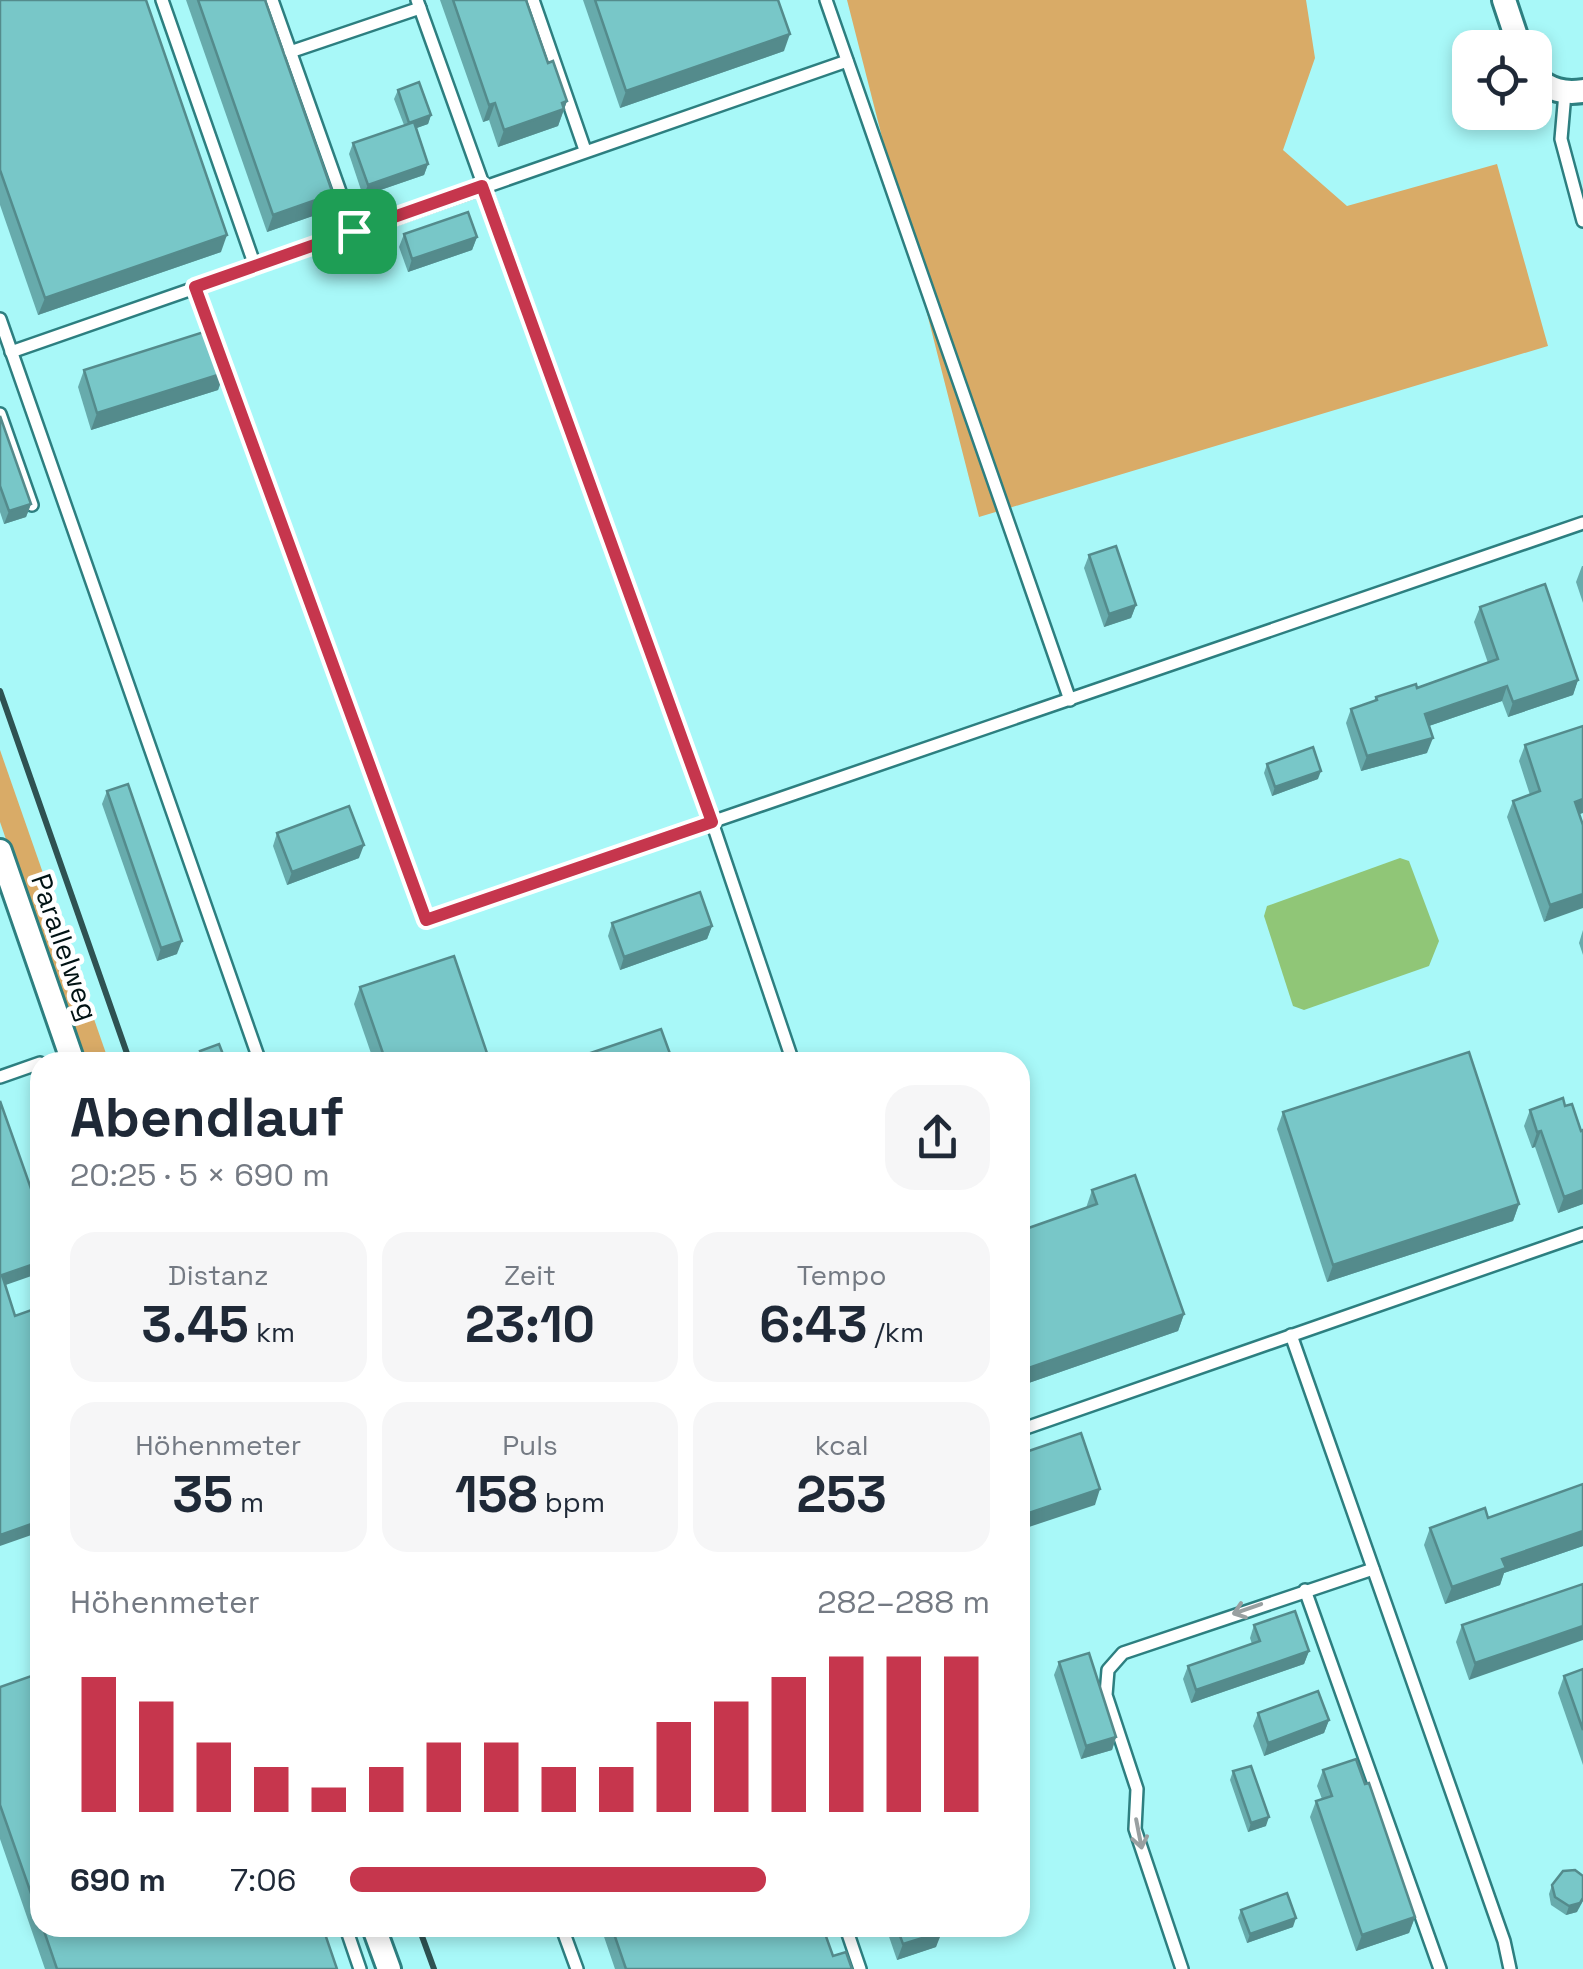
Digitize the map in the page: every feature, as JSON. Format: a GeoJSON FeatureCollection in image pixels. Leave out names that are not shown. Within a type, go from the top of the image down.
{"type":"FeatureCollection","features":[{"type":"Feature","properties":{"kind":"street"},"geometry":{"type":"LineString","coordinates":[[1504,0],[1514,30]]}},
{"type":"Feature","properties":{"kind":"street","name":"Parallelweg"},"geometry":{"type":"LineString","coordinates":[[0,851],[70,1052]]}},
{"type":"Feature","properties":{"kind":"street"},"geometry":{"type":"LineString","coordinates":[[377,1937],[388,1969]]}},
{"type":"Feature","properties":{"kind":"lane"},"geometry":{"type":"LineString","coordinates":[[162,0],[255,266]]}},
{"type":"Feature","properties":{"kind":"lane"},"geometry":{"type":"LineString","coordinates":[[272,0],[354,231]]}},
{"type":"Feature","properties":{"kind":"lane"},"geometry":{"type":"LineString","coordinates":[[533,0],[586,150]]}},
{"type":"Feature","properties":{"kind":"lane"},"geometry":{"type":"LineString","coordinates":[[826,0],[1070,700]]}},
{"type":"Feature","properties":{"kind":"lane"},"geometry":{"type":"LineString","coordinates":[[290,52],[418,4],[712,822],[790,1052]]}},
{"type":"Feature","properties":{"kind":"lane"},"geometry":{"type":"LineString","coordinates":[[11,352],[847,61]]}},
{"type":"Feature","properties":{"kind":"lane"},"geometry":{"type":"LineString","coordinates":[[1574,92],[1561,139],[1583,221]]}},
{"type":"Feature","properties":{"kind":"lane"},"geometry":{"type":"LineString","coordinates":[[195,287],[426,920],[1583,523]]}},
{"type":"Feature","properties":{"kind":"lane"},"geometry":{"type":"LineString","coordinates":[[0,320],[256,1052]]}},
{"type":"Feature","properties":{"kind":"lane"},"geometry":{"type":"LineString","coordinates":[[0,414],[32,505]]}},
{"type":"Feature","properties":{"kind":"lane"},"geometry":{"type":"LineString","coordinates":[[0,1077],[30,1067]]}},
{"type":"Feature","properties":{"kind":"lane"},"geometry":{"type":"LineString","coordinates":[[1030,1426],[1583,1234]]}},
{"type":"Feature","properties":{"kind":"lane"},"geometry":{"type":"LineString","coordinates":[[1291,1335],[1504,1942],[1510,1969]]}},
{"type":"Feature","properties":{"kind":"lane"},"geometry":{"type":"LineString","coordinates":[[1182,1969],[1135,1828],[1137,1789],[1106,1695],[1108,1670],[1123,1653],[1373,1569]]}},
{"type":"Feature","properties":{"kind":"lane"},"geometry":{"type":"LineString","coordinates":[[1305,1590],[1440,1969]]}},
{"type":"Feature","properties":{"kind":"lane"},"geometry":{"type":"LineString","coordinates":[[349,1937],[360,1969]]}},
{"type":"Feature","properties":{"kind":"lane"},"geometry":{"type":"LineString","coordinates":[[565,1937],[577,1969]]}},
{"type":"Feature","properties":{"kind":"lane"},"geometry":{"type":"LineString","coordinates":[[849,1937],[860,1969]]}},
{"type":"Feature","properties":{"kind":"shaded area"},"geometry":{"type":"Polygon","coordinates":[[[847,0],[1306,0],[1315,58],[1283,150],[1347,206],[1497,164],[1548,346],[979,517],[847,0]]]}},
{"type":"Feature","properties":{"kind":"shaded area"},"geometry":{"type":"Polygon","coordinates":[[[0,750],[106,1052],[80,1052],[0,822],[0,750]]]}},
{"type":"Feature","properties":{"kind":"shaded area"},"geometry":{"type":"Polygon","coordinates":[[[1400,858],[1409,861],[1439,941],[1429,966],[1304,1010],[1293,1006],[1264,916],[1267,906],[1400,858]]]}},
{"type":"Feature","properties":{"kind":"building"},"geometry":{"type":"Polygon","coordinates":[[[0,0],[146,0],[227,235],[45,298],[0,170],[0,0]]]}},
{"type":"Feature","properties":{"kind":"building"},"geometry":{"type":"Polygon","coordinates":[[[198,0],[265,0],[333,194],[273,215],[198,0]]]}},
{"type":"Feature","properties":{"kind":"building"},"geometry":{"type":"Polygon","coordinates":[[[453,0],[526,0],[548,63],[553,61],[567,101],[562,103],[564,109],[504,130],[495,103],[489,105],[453,0]]]}},
{"type":"Feature","properties":{"kind":"building"},"geometry":{"type":"Polygon","coordinates":[[[595,0],[778,0],[790,34],[626,91],[595,0]]]}},
{"type":"Feature","properties":{"kind":"building"},"geometry":{"type":"Polygon","coordinates":[[[419,82],[431,115],[409,123],[398,90],[419,82]]]}},
{"type":"Feature","properties":{"kind":"building"},"geometry":{"type":"Polygon","coordinates":[[[414,122],[428,164],[368,185],[353,143],[414,122]]]}},
{"type":"Feature","properties":{"kind":"building"},"geometry":{"type":"Polygon","coordinates":[[[468,212],[477,237],[412,259],[404,234],[468,212]]]}},
{"type":"Feature","properties":{"kind":"building"},"geometry":{"type":"Polygon","coordinates":[[[210,330],[224,373],[97,413],[84,370],[210,330]]]}},
{"type":"Feature","properties":{"kind":"building"},"geometry":{"type":"Polygon","coordinates":[[[0,416],[31,504],[9,511],[0,486],[0,416]]]}},
{"type":"Feature","properties":{"kind":"building"},"geometry":{"type":"Polygon","coordinates":[[[1116,546],[1136,605],[1109,614],[1089,555],[1116,546]]]}},
{"type":"Feature","properties":{"kind":"building"},"geometry":{"type":"Polygon","coordinates":[[[1545,584],[1578,680],[1513,702],[1507,686],[1425,714],[1433,738],[1367,756],[1351,709],[1377,700],[1376,697],[1416,684],[1417,688],[1498,659],[1480,607],[1545,584]]]}},
{"type":"Feature","properties":{"kind":"building"},"geometry":{"type":"Polygon","coordinates":[[[1583,726],[1583,799],[1575,802],[1583,825],[1583,894],[1550,905],[1513,801],[1540,791],[1525,745],[1583,726]]]}},
{"type":"Feature","properties":{"kind":"building"},"geometry":{"type":"Polygon","coordinates":[[[1313,747],[1321,771],[1275,787],[1267,764],[1313,747]]]}},
{"type":"Feature","properties":{"kind":"building"},"geometry":{"type":"Polygon","coordinates":[[[128,784],[182,941],[161,948],[107,791],[128,784]]]}},
{"type":"Feature","properties":{"kind":"building"},"geometry":{"type":"Polygon","coordinates":[[[349,806],[364,845],[292,872],[277,833],[349,806]]]}},
{"type":"Feature","properties":{"kind":"building"},"geometry":{"type":"Polygon","coordinates":[[[700,892],[712,926],[624,957],[612,923],[700,892]]]}},
{"type":"Feature","properties":{"kind":"building"},"geometry":{"type":"Polygon","coordinates":[[[454,956],[487,1052],[383,1052],[360,987],[454,956]]]}},
{"type":"Feature","properties":{"kind":"building"},"geometry":{"type":"Polygon","coordinates":[[[661,1029],[669,1052],[593,1052],[661,1029]]]}},
{"type":"Feature","properties":{"kind":"building"},"geometry":{"type":"Polygon","coordinates":[[[219,1044],[222,1052],[200,1052],[219,1044]]]}},
{"type":"Feature","properties":{"kind":"building"},"geometry":{"type":"Polygon","coordinates":[[[1469,1052],[1519,1204],[1333,1265],[1283,1112],[1469,1052]]]}},
{"type":"Feature","properties":{"kind":"building"},"geometry":{"type":"Polygon","coordinates":[[[1563,1098],[1565,1106],[1572,1104],[1583,1130],[1583,1190],[1564,1197],[1530,1110],[1563,1098]]]}},
{"type":"Feature","properties":{"kind":"building"},"geometry":{"type":"Polygon","coordinates":[[[0,1101],[30,1186],[30,1265],[2,1275],[15,1316],[30,1311],[30,1524],[0,1535],[0,1101]]]}},
{"type":"Feature","properties":{"kind":"building"},"geometry":{"type":"Polygon","coordinates":[[[1135,1175],[1184,1314],[1030,1368],[1030,1227],[1097,1204],[1092,1190],[1135,1175]]]}},
{"type":"Feature","properties":{"kind":"building"},"geometry":{"type":"Polygon","coordinates":[[[1081,1433],[1100,1489],[1030,1513],[1030,1451],[1081,1433]]]}},
{"type":"Feature","properties":{"kind":"building"},"geometry":{"type":"Polygon","coordinates":[[[1583,1484],[1583,1531],[1502,1559],[1506,1568],[1452,1587],[1430,1528],[1485,1508],[1488,1518],[1583,1484]]]}},
{"type":"Feature","properties":{"kind":"building"},"geometry":{"type":"Polygon","coordinates":[[[1583,1584],[1583,1626],[1475,1663],[1462,1625],[1583,1584]]]}},
{"type":"Feature","properties":{"kind":"building"},"geometry":{"type":"Polygon","coordinates":[[[1295,1611],[1309,1651],[1196,1690],[1188,1666],[1260,1641],[1254,1625],[1295,1611]]]}},
{"type":"Feature","properties":{"kind":"building"},"geometry":{"type":"Polygon","coordinates":[[[1089,1653],[1116,1737],[1086,1746],[1059,1662],[1089,1653]]]}},
{"type":"Feature","properties":{"kind":"building"},"geometry":{"type":"Polygon","coordinates":[[[1583,1669],[1583,1730],[1564,1676],[1583,1669]]]}},
{"type":"Feature","properties":{"kind":"building"},"geometry":{"type":"Polygon","coordinates":[[[30,1676],[30,1890],[0,1805],[0,1687],[30,1676]]]}},
{"type":"Feature","properties":{"kind":"building"},"geometry":{"type":"Polygon","coordinates":[[[1318,1691],[1329,1720],[1268,1743],[1258,1713],[1318,1691]]]}},
{"type":"Feature","properties":{"kind":"building"},"geometry":{"type":"Polygon","coordinates":[[[1356,1759],[1365,1784],[1369,1783],[1415,1917],[1362,1935],[1316,1801],[1332,1796],[1323,1770],[1356,1759]]]}},
{"type":"Feature","properties":{"kind":"building"},"geometry":{"type":"Polygon","coordinates":[[[1251,1766],[1269,1817],[1251,1823],[1233,1771],[1251,1766]]]}},
{"type":"Feature","properties":{"kind":"building"},"geometry":{"type":"Polygon","coordinates":[[[1575,1870],[1583,1876],[1583,1898],[1569,1906],[1555,1897],[1552,1885],[1563,1871],[1575,1870]]]}},
{"type":"Feature","properties":{"kind":"building"},"geometry":{"type":"Polygon","coordinates":[[[1287,1893],[1296,1918],[1250,1934],[1241,1910],[1287,1893]]]}},
{"type":"Feature","properties":{"kind":"building"},"geometry":{"type":"Polygon","coordinates":[[[46,1937],[326,1937],[337,1969],[57,1969],[46,1937]]]}},
{"type":"Feature","properties":{"kind":"building"},"geometry":{"type":"Polygon","coordinates":[[[615,1937],[826,1937],[833,1956],[846,1952],[852,1969],[626,1969],[615,1937]]]}},
{"type":"Feature","properties":{"kind":"building"},"geometry":{"type":"Polygon","coordinates":[[[900,1937],[926,1937],[903,1944],[900,1937]]]}},
{"type":"Feature","properties":{"kind":"railway"},"geometry":{"type":"LineString","coordinates":[[0,691],[126,1052]]}},
{"type":"Feature","properties":{"kind":"railway"},"geometry":{"type":"LineString","coordinates":[[422,1937],[434,1969]]}},
{"type":"Feature","properties":{"kind":"route"},"geometry":{"type":"LineString","coordinates":[[482,186],[712,822],[426,920],[195,287],[354,231],[482,186]]}}]}
